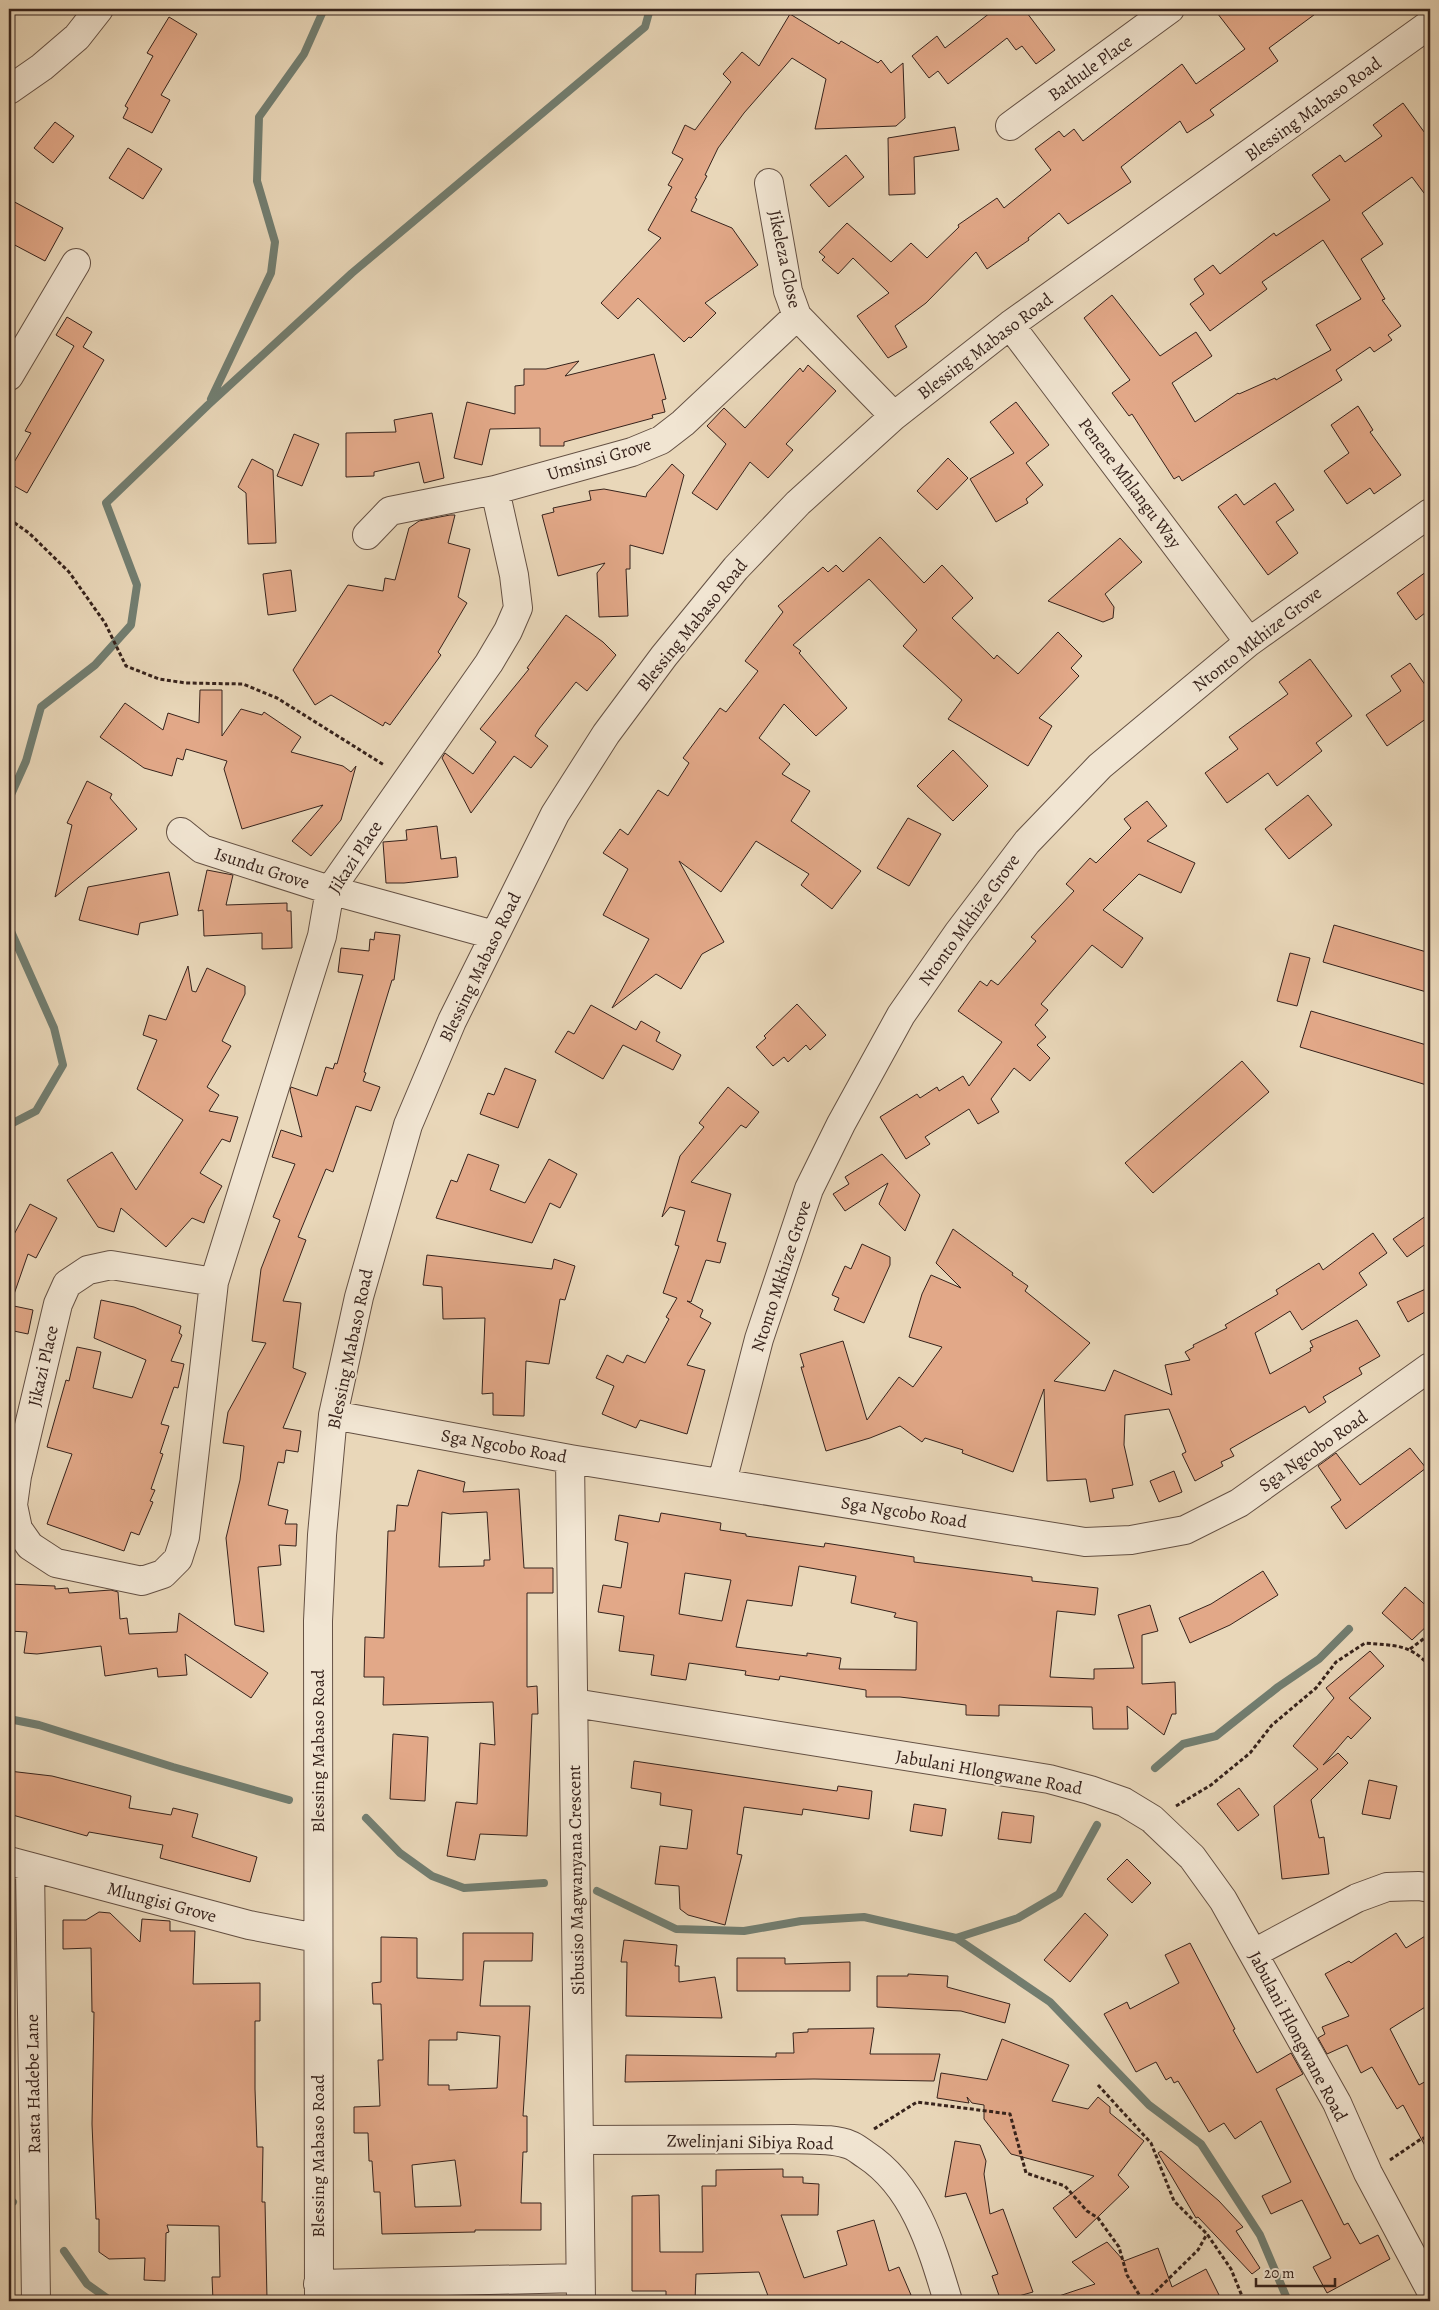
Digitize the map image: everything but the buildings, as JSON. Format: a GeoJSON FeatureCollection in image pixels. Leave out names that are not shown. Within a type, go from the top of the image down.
{"type":"FeatureCollection","features":[{"type":"Feature","properties":{"kind":"street"},"geometry":{"type":"LineString","coordinates":[[9,90],[42,67],[78,37],[99,9]]}},
{"type":"Feature","properties":{"kind":"street","name":"Bathule Place"},"geometry":{"type":"LineString","coordinates":[[1010,126],[1170,9]]}},
{"type":"Feature","properties":{"kind":"street","name":"Blessing Mabaso Road"},"geometry":{"type":"LineString","coordinates":[[319,2293],[318,1621],[322,1535],[333,1415],[359,1297],[408,1125],[452,1020],[555,814],[606,734],[664,656],[736,568],[798,503],[894,416],[1010,325],[1430,24]]}},
{"type":"Feature","properties":{"kind":"street","name":"Jikeleza Close"},"geometry":{"type":"LineString","coordinates":[[769,183],[788,291],[797,316],[894,416]]}},
{"type":"Feature","properties":{"kind":"street"},"geometry":{"type":"LineString","coordinates":[[9,376],[76,263]]}},
{"type":"Feature","properties":{"kind":"street","name":"Umsinsi Grove"},"geometry":{"type":"LineString","coordinates":[[367,535],[390,511],[495,490],[632,452],[661,440],[683,423],[797,316]]}},
{"type":"Feature","properties":{"kind":"street","name":"Penene Mhlangu Way"},"geometry":{"type":"LineString","coordinates":[[1010,325],[1249,642]]}},
{"type":"Feature","properties":{"kind":"street","name":"Jikazi Place"},"geometry":{"type":"LineString","coordinates":[[214,1282],[111,1265],[88,1270],[67,1284],[58,1304],[17,1476],[13,1505],[18,1529],[26,1541],[30,1546],[56,1563],[142,1581],[163,1574],[178,1559],[185,1537],[214,1282],[322,936],[330,890],[489,663],[508,631],[518,608],[514,576],[495,490]]}},
{"type":"Feature","properties":{"kind":"street","name":"Ntonto Mkhize Grove"},"geometry":{"type":"LineString","coordinates":[[722,1482],[759,1339],[809,1189],[841,1124],[901,1015],[958,933],[1027,842],[1100,766],[1249,642],[1430,513]]}},
{"type":"Feature","properties":{"kind":"street","name":"Isundu Grove"},"geometry":{"type":"LineString","coordinates":[[181,832],[202,849],[330,890],[494,935]]}},
{"type":"Feature","properties":{"kind":"street","name":"Sga Ngcobo Road"},"geometry":{"type":"LineString","coordinates":[[333,1415],[570,1458],[1085,1542],[1131,1540],[1185,1530],[1239,1503],[1430,1367]]}},
{"type":"Feature","properties":{"kind":"street","name":"Sibusiso Magwanyana Crescent"},"geometry":{"type":"LineString","coordinates":[[570,1458],[580,2140],[580,2290]]}},
{"type":"Feature","properties":{"kind":"street","name":"Jabulani Hlongwane Road"},"geometry":{"type":"LineString","coordinates":[[574,1704],[1049,1779],[1090,1790],[1124,1802],[1152,1819],[1192,1857],[1223,1900],[1337,2103],[1368,2173],[1430,2289]]}},
{"type":"Feature","properties":{"kind":"street","name":"Mlungisi Grove"},"geometry":{"type":"LineString","coordinates":[[19,1864],[249,1925],[317,1938]]}},
{"type":"Feature","properties":{"kind":"street","name":"Rasta Hadebe Lane"},"geometry":{"type":"LineString","coordinates":[[19,1864],[36,2301]]}},
{"type":"Feature","properties":{"kind":"street"},"geometry":{"type":"LineString","coordinates":[[1254,1953],[1358,1898],[1387,1887],[1419,1886],[1430,1888]]}},
{"type":"Feature","properties":{"kind":"street","name":"Zwelinjani Sibiya Road"},"geometry":{"type":"LineString","coordinates":[[580,2140],[794,2139],[850,2144],[875,2161],[896,2181],[912,2207],[934,2256],[948,2301]]}},
{"type":"Feature","properties":{"kind":"street"},"geometry":{"type":"LineString","coordinates":[[319,2293],[580,2290]]}},
{"type":"Feature","properties":{"kind":"path"},"geometry":{"type":"LineString","coordinates":[[9,518],[69,572],[105,623],[126,666],[159,679],[186,684],[243,684],[277,698],[408,779]]}},
{"type":"Feature","properties":{"kind":"path"},"geometry":{"type":"LineString","coordinates":[[1410,1649],[1430,1634]]}},
{"type":"Feature","properties":{"kind":"path"},"geometry":{"type":"LineString","coordinates":[[1152,1819],[1211,1786],[1250,1753],[1272,1725],[1316,1688],[1336,1662],[1365,1643],[1410,1649],[1430,1666]]}},
{"type":"Feature","properties":{"kind":"path"},"geometry":{"type":"LineString","coordinates":[[1098,2085],[1151,2143],[1174,2201],[1207,2234],[1231,2269],[1244,2301]]}},
{"type":"Feature","properties":{"kind":"path"},"geometry":{"type":"LineString","coordinates":[[850,2144],[917,2102],[1010,2114],[1026,2173],[1065,2186],[1087,2210],[1098,2218],[1119,2247],[1127,2275],[1144,2301],[1198,2250],[1207,2234]]}},
{"type":"Feature","properties":{"kind":"path"},"geometry":{"type":"LineString","coordinates":[[1368,2173],[1421,2139],[1430,2136]]}},
{"type":"Feature","properties":{"kind":"waterway"},"geometry":{"type":"LineString","coordinates":[[211,399],[271,273],[275,242],[257,181],[259,117],[304,54],[324,9]]}},
{"type":"Feature","properties":{"kind":"waterway"},"geometry":{"type":"LineString","coordinates":[[9,799],[26,761],[41,707],[95,665],[131,625],[137,585],[106,503],[208,405],[352,273],[645,27],[650,9]]}},
{"type":"Feature","properties":{"kind":"waterway"},"geometry":{"type":"LineString","coordinates":[[9,927],[54,1028],[63,1065],[36,1111],[9,1125]]}},
{"type":"Feature","properties":{"kind":"waterway"},"geometry":{"type":"LineString","coordinates":[[1155,1768],[1183,1744],[1216,1736],[1278,1687],[1319,1659],[1349,1629]]}},
{"type":"Feature","properties":{"kind":"waterway"},"geometry":{"type":"LineString","coordinates":[[9,1719],[39,1725],[173,1767],[289,1800]]}},
{"type":"Feature","properties":{"kind":"waterway"},"geometry":{"type":"LineString","coordinates":[[366,1818],[400,1853],[432,1876],[464,1888],[544,1883]]}},
{"type":"Feature","properties":{"kind":"waterway"},"geometry":{"type":"LineString","coordinates":[[956,1938],[1018,1918],[1059,1894],[1097,1825]]}},
{"type":"Feature","properties":{"kind":"waterway"},"geometry":{"type":"LineString","coordinates":[[597,1891],[676,1929],[744,1931],[801,1921],[864,1917],[956,1938],[1050,2002],[1149,2105],[1201,2144],[1260,2235],[1288,2301]]}},
{"type":"Feature","properties":{"kind":"waterway"},"geometry":{"type":"LineString","coordinates":[[9,2199],[13,2202]]}},
{"type":"Feature","properties":{"kind":"waterway"},"geometry":{"type":"LineString","coordinates":[[64,2251],[87,2284],[111,2301]]}}]}
